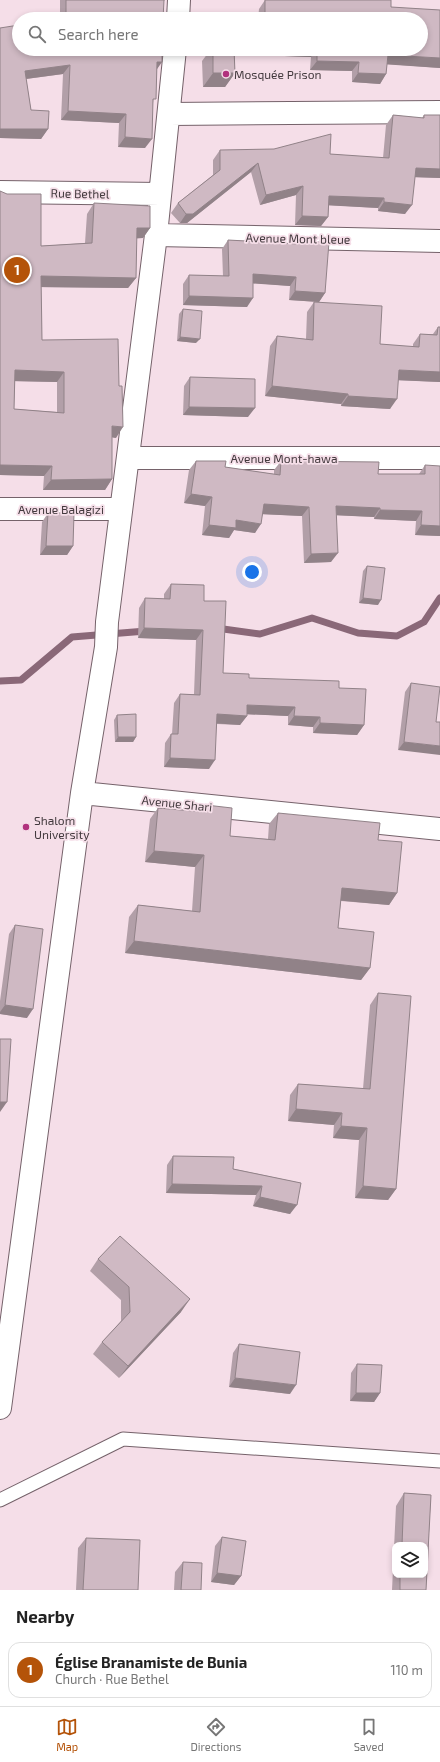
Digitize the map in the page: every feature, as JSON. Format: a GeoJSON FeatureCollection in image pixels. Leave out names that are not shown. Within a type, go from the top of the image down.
{"type":"FeatureCollection","features":[{"type":"Feature","properties":{"kind":"street"},"geometry":{"type":"LineString","coordinates":[[178,12],[179,0]]}},
{"type":"Feature","properties":{"kind":"street"},"geometry":{"type":"LineString","coordinates":[[0,1408],[82,793],[106,647],[107,622],[156,235],[174,56]]}},
{"type":"Feature","properties":{"kind":"street"},"geometry":{"type":"LineString","coordinates":[[169,114],[440,112]]}},
{"type":"Feature","properties":{"kind":"street","name":"Rue Bethel"},"geometry":{"type":"LineString","coordinates":[[0,192],[160,194]]}},
{"type":"Feature","properties":{"kind":"street","name":"Avenue Mont bleue"},"geometry":{"type":"LineString","coordinates":[[156,235],[440,241]]}},
{"type":"Feature","properties":{"kind":"street","name":"Avenue Mont-hawa"},"geometry":{"type":"LineString","coordinates":[[128,458],[440,458]]}},
{"type":"Feature","properties":{"kind":"street","name":"Avenue Balagizi"},"geometry":{"type":"LineString","coordinates":[[0,509],[121,509]]}},
{"type":"Feature","properties":{"kind":"street","name":"Avenue Shari"},"geometry":{"type":"LineString","coordinates":[[82,793],[440,829]]}},
{"type":"Feature","properties":{"kind":"lane"},"geometry":{"type":"LineString","coordinates":[[0,1500],[123,1439],[440,1461]]}},
{"type":"Feature","properties":{"kind":"building"},"geometry":{"type":"Polygon","coordinates":[[[66,0],[164,0],[163,12],[66,12],[66,0]]]}},
{"type":"Feature","properties":{"kind":"building"},"geometry":{"type":"Polygon","coordinates":[[[265,0],[391,0],[391,7],[440,10],[440,58],[405,56],[428,56],[428,12],[265,12],[265,0]]]}},
{"type":"Feature","properties":{"kind":"building"},"geometry":{"type":"Polygon","coordinates":[[[12,26],[12,56],[162,56],[162,62],[157,62],[156,99],[153,99],[152,139],[125,137],[126,114],[68,111],[70,65],[25,71],[31,110],[49,111],[48,129],[0,129],[0,28],[12,26]]]}},
{"type":"Feature","properties":{"kind":"building"},"geometry":{"type":"Polygon","coordinates":[[[213,56],[234,56],[235,73],[213,73],[213,56]]]}},
{"type":"Feature","properties":{"kind":"building"},"geometry":{"type":"Polygon","coordinates":[[[317,56],[388,56],[386,74],[358,73],[359,62],[317,61],[317,56]]]}},
{"type":"Feature","properties":{"kind":"building"},"geometry":{"type":"Polygon","coordinates":[[[393,115],[424,118],[424,115],[440,115],[440,169],[416,168],[412,205],[384,202],[384,198],[329,196],[328,217],[302,216],[303,186],[266,195],[258,163],[193,214],[186,214],[178,203],[220,170],[220,150],[274,149],[331,134],[330,154],[389,158],[393,115]]]}},
{"type":"Feature","properties":{"kind":"building"},"geometry":{"type":"Polygon","coordinates":[[[0,191],[7,194],[41,194],[41,246],[92,243],[94,203],[150,206],[150,228],[137,228],[136,278],[41,276],[42,340],[118,339],[119,386],[122,386],[123,427],[112,426],[112,479],[51,480],[52,466],[0,465],[0,191]],[[15,370],[14,409],[64,413],[64,372],[15,370]]]}},
{"type":"Feature","properties":{"kind":"building"},"geometry":{"type":"Polygon","coordinates":[[[228,240],[299,244],[299,242],[329,242],[325,293],[295,291],[296,277],[253,274],[253,298],[189,296],[189,275],[229,276],[228,240]]]}},
{"type":"Feature","properties":{"kind":"building"},"geometry":{"type":"Polygon","coordinates":[[[314,302],[382,306],[380,344],[419,347],[420,334],[437,335],[438,327],[440,327],[440,372],[399,370],[397,399],[348,396],[348,394],[272,386],[277,336],[313,340],[314,302]]]}},
{"type":"Feature","properties":{"kind":"building"},"geometry":{"type":"Polygon","coordinates":[[[183,309],[202,311],[200,339],[180,337],[183,309]]]}},
{"type":"Feature","properties":{"kind":"building"},"geometry":{"type":"Polygon","coordinates":[[[190,377],[255,379],[255,408],[189,407],[190,377]]]}},
{"type":"Feature","properties":{"kind":"building"},"geometry":{"type":"Polygon","coordinates":[[[196,461],[226,461],[225,467],[280,475],[281,461],[379,462],[378,474],[425,474],[425,465],[440,466],[440,526],[421,525],[422,511],[380,510],[380,508],[336,506],[338,553],[311,554],[309,507],[264,504],[261,524],[236,520],[236,528],[209,525],[212,497],[191,494],[196,461]]]}},
{"type":"Feature","properties":{"kind":"building"},"geometry":{"type":"Polygon","coordinates":[[[48,513],[74,513],[73,546],[46,546],[48,513]]]}},
{"type":"Feature","properties":{"kind":"building"},"geometry":{"type":"Polygon","coordinates":[[[367,566],[385,568],[381,600],[363,598],[367,566]]]}},
{"type":"Feature","properties":{"kind":"building"},"geometry":{"type":"Polygon","coordinates":[[[171,584],[204,585],[204,601],[226,601],[223,673],[249,674],[249,678],[339,681],[339,688],[366,689],[364,725],[320,723],[320,717],[294,716],[295,707],[247,705],[247,716],[217,714],[215,760],[170,758],[171,734],[178,734],[180,694],[200,695],[203,630],[144,628],[145,598],[170,599],[171,584]]]}},
{"type":"Feature","properties":{"kind":"building"},"geometry":{"type":"Polygon","coordinates":[[[411,683],[440,687],[436,722],[440,722],[440,746],[404,742],[411,683]]]}},
{"type":"Feature","properties":{"kind":"building"},"geometry":{"type":"Polygon","coordinates":[[[136,714],[136,737],[118,737],[117,715],[136,714]]]}},
{"type":"Feature","properties":{"kind":"building"},"geometry":{"type":"Polygon","coordinates":[[[206,805],[232,808],[230,836],[275,840],[278,813],[380,823],[378,840],[402,842],[397,893],[342,888],[338,928],[374,932],[370,968],[134,941],[138,905],[200,912],[204,855],[154,851],[158,808],[206,812],[206,805]]]}},
{"type":"Feature","properties":{"kind":"building"},"geometry":{"type":"Polygon","coordinates":[[[15,925],[43,929],[33,1009],[5,1005],[15,925]]]}},
{"type":"Feature","properties":{"kind":"building"},"geometry":{"type":"Polygon","coordinates":[[[378,993],[411,996],[396,1189],[363,1186],[367,1128],[341,1126],[342,1113],[296,1109],[298,1084],[370,1089],[378,993]]]}},
{"type":"Feature","properties":{"kind":"building"},"geometry":{"type":"Polygon","coordinates":[[[0,1039],[11,1039],[7,1102],[0,1102],[0,1039]]]}},
{"type":"Feature","properties":{"kind":"building"},"geometry":{"type":"Polygon","coordinates":[[[173,1156],[234,1157],[233,1169],[301,1183],[297,1205],[260,1197],[262,1186],[172,1184],[173,1156]]]}},
{"type":"Feature","properties":{"kind":"building"},"geometry":{"type":"Polygon","coordinates":[[[120,1236],[190,1299],[128,1366],[102,1342],[130,1312],[129,1287],[98,1259],[120,1236]]]}},
{"type":"Feature","properties":{"kind":"building"},"geometry":{"type":"Polygon","coordinates":[[[239,1344],[300,1352],[296,1385],[235,1378],[239,1344]]]}},
{"type":"Feature","properties":{"kind":"building"},"geometry":{"type":"Polygon","coordinates":[[[357,1364],[382,1365],[380,1393],[356,1393],[357,1364]]]}},
{"type":"Feature","properties":{"kind":"building"},"geometry":{"type":"Polygon","coordinates":[[[404,1493],[431,1495],[428,1552],[428,1542],[402,1542],[404,1493]]]}},
{"type":"Feature","properties":{"kind":"building"},"geometry":{"type":"Polygon","coordinates":[[[222,1537],[246,1541],[241,1576],[217,1573],[222,1537]]]}},
{"type":"Feature","properties":{"kind":"building"},"geometry":{"type":"Polygon","coordinates":[[[86,1538],[140,1540],[138,1590],[83,1590],[86,1538]]]}},
{"type":"Feature","properties":{"kind":"building"},"geometry":{"type":"Polygon","coordinates":[[[183,1562],[202,1563],[201,1590],[181,1590],[183,1562]]]}},
{"type":"Feature","properties":{"kind":"building"},"geometry":{"type":"Polygon","coordinates":[[[400,1578],[427,1578],[426,1590],[400,1590],[400,1578]]]}},
{"type":"Feature","properties":{"kind":"waterway"},"geometry":{"type":"LineString","coordinates":[[216,628],[260,634],[312,618],[358,633],[397,636],[424,622],[440,598]]}},
{"type":"Feature","properties":{"kind":"waterway"},"geometry":{"type":"LineString","coordinates":[[0,681],[21,680],[72,637],[146,631]]}},
{"type":"Feature","properties":{"kind":"place","name":"Mosquée Prison"},"geometry":{"type":"Point","coordinates":[226,74]}},
{"type":"Feature","properties":{"kind":"place","name":"Église Branamiste de Bunia"},"geometry":{"type":"Point","coordinates":[17,270]}},
{"type":"Feature","properties":{"kind":"place","name":"Shalom University"},"geometry":{"type":"Point","coordinates":[26,827]}}]}
